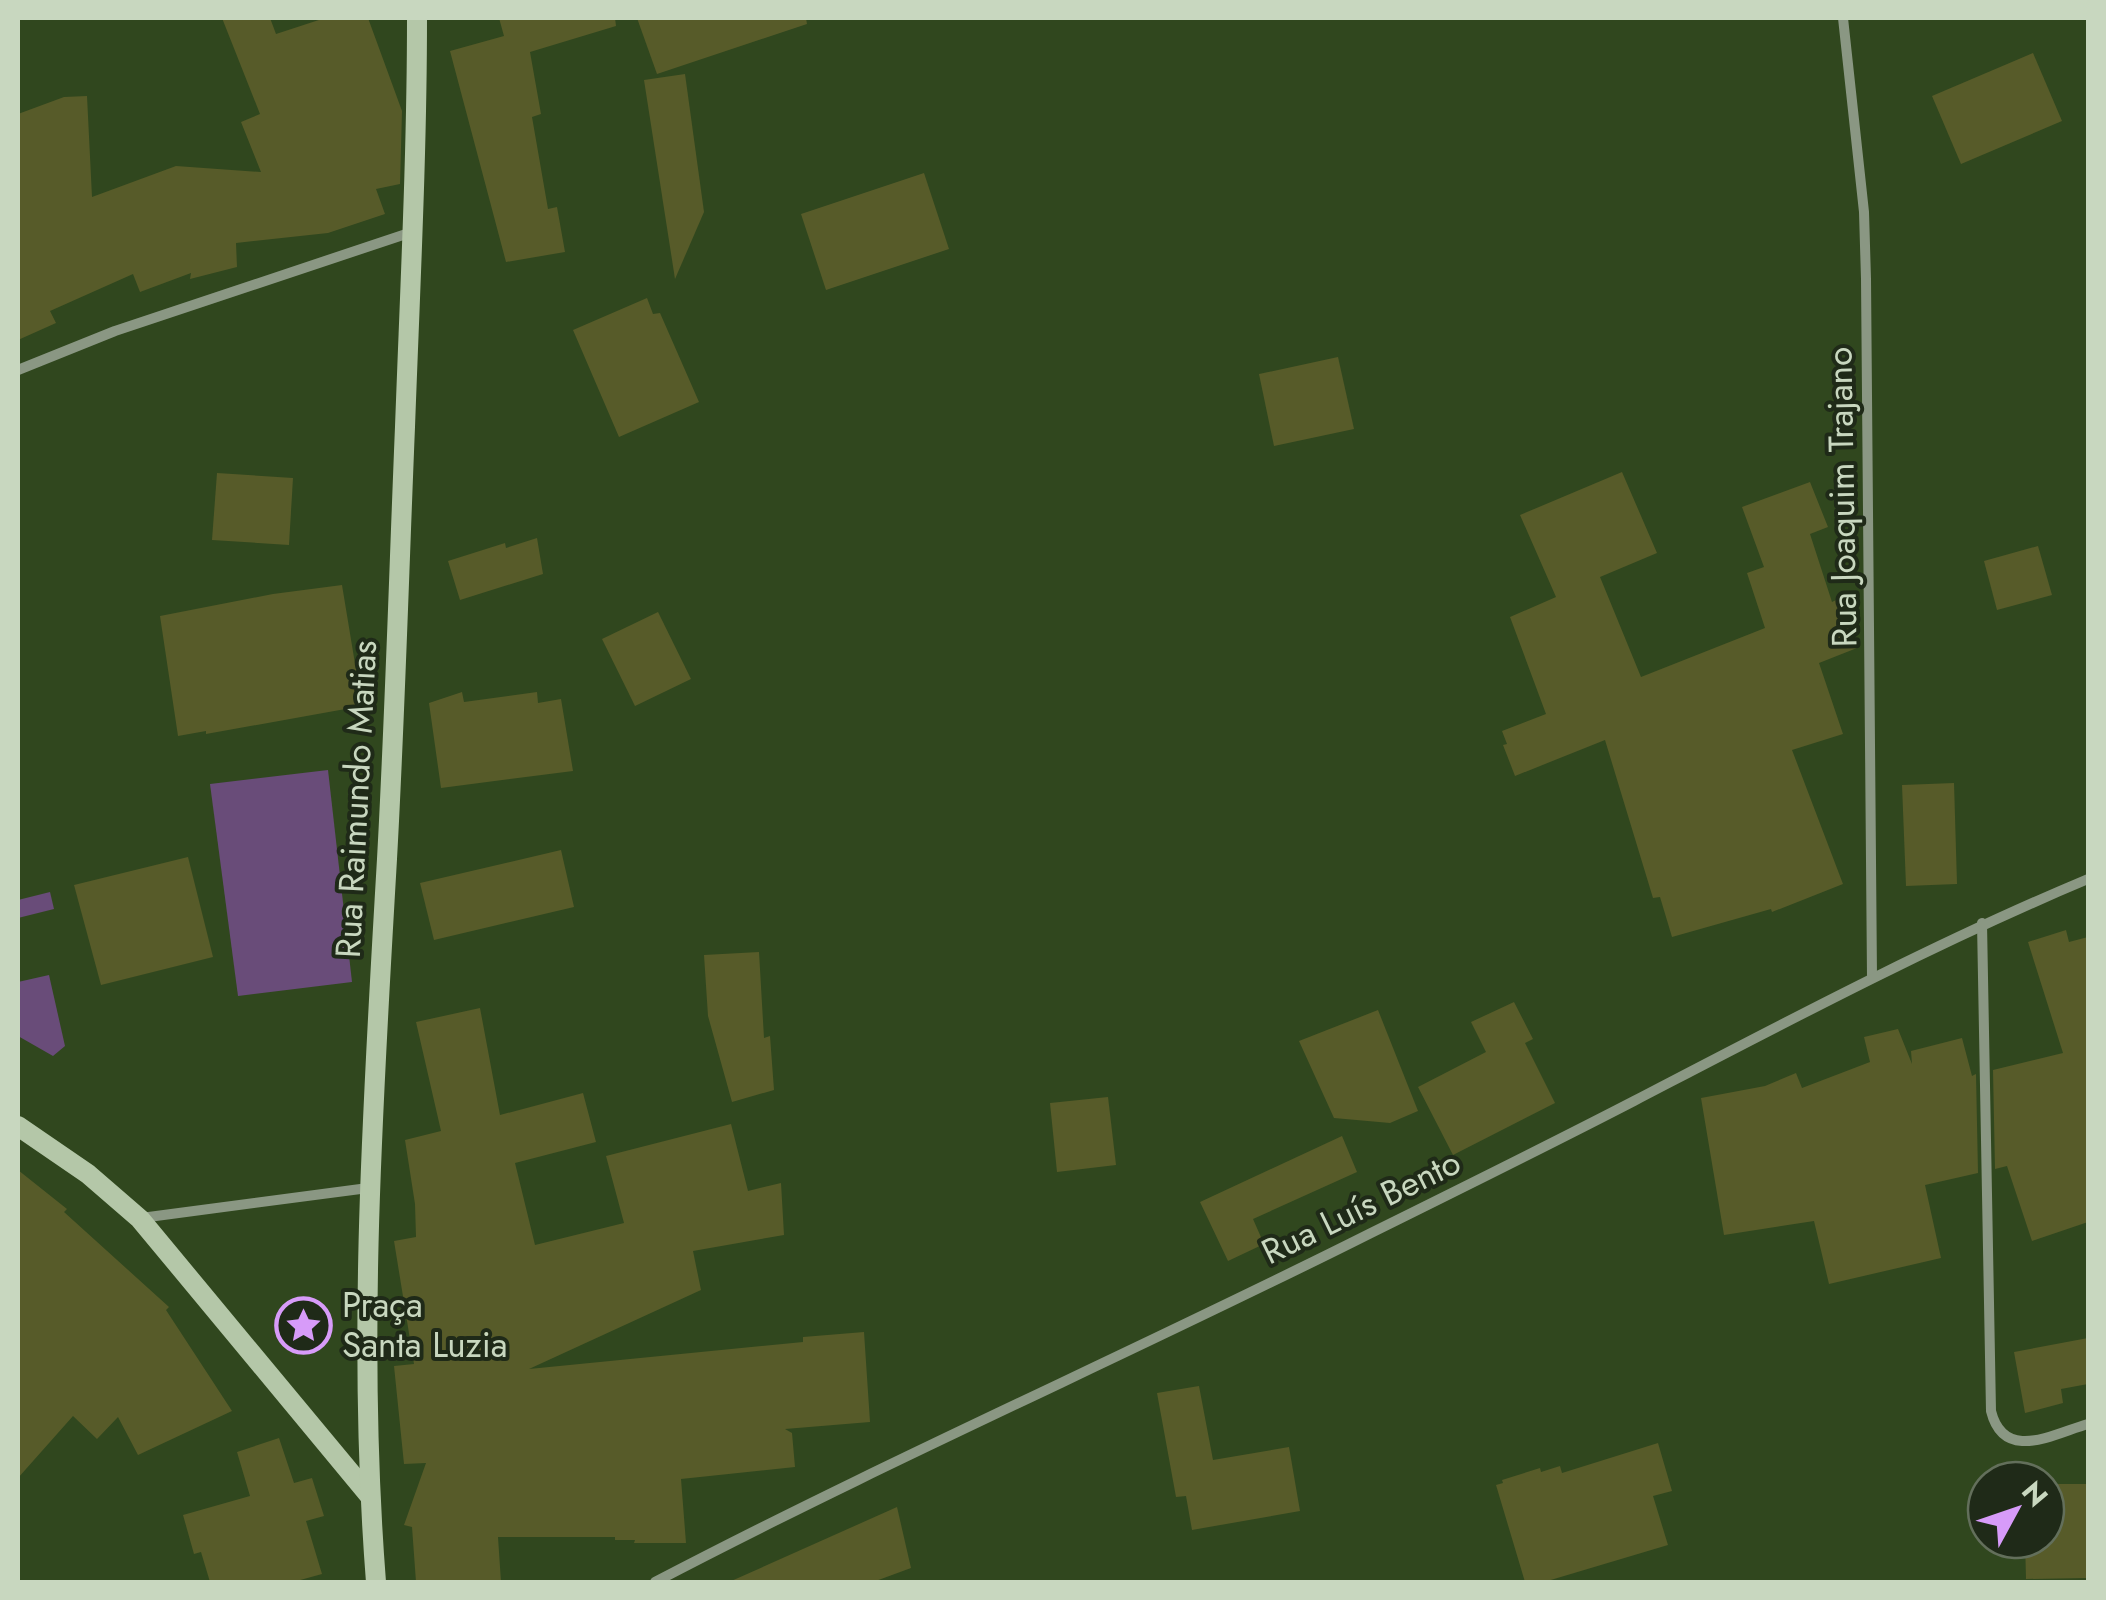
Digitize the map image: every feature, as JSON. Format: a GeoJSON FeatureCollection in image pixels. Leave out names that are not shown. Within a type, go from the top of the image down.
{"type":"FeatureCollection","features":[{"type":"Feature","properties":{"kind":"street","name":"Rua Raimundo Matias"},"geometry":{"type":"LineString","coordinates":[[376,1582],[369,1495],[368,1188],[390,808],[418,18]]}},
{"type":"Feature","properties":{"kind":"street","name":"Rua Joaquim Trajano"},"geometry":{"type":"LineString","coordinates":[[1843,18],[1866,262],[1872,977]]}},
{"type":"Feature","properties":{"kind":"street"},"geometry":{"type":"LineString","coordinates":[[18,370],[147,319],[413,232]]}},
{"type":"Feature","properties":{"kind":"street","name":"Rua Luís Bento"},"geometry":{"type":"LineString","coordinates":[[655,1582],[856,1479],[1306,1266],[1982,923],[2088,879]]}},
{"type":"Feature","properties":{"kind":"street"},"geometry":{"type":"LineString","coordinates":[[1982,923],[1991,1411],[1994,1425],[2012,1441],[2024,1442],[2088,1424]]}},
{"type":"Feature","properties":{"kind":"street"},"geometry":{"type":"LineString","coordinates":[[18,1126],[88,1174],[140,1218],[369,1495]]}},
{"type":"Feature","properties":{"kind":"street"},"geometry":{"type":"LineString","coordinates":[[140,1218],[368,1188]]}},
{"type":"Feature","properties":{"kind":"shaded area"},"geometry":{"type":"Polygon","coordinates":[[[328,770],[352,982],[238,996],[210,784],[328,770]]]}},
{"type":"Feature","properties":{"kind":"shaded area"},"geometry":{"type":"Polygon","coordinates":[[[50,892],[54,909],[18,918],[18,900],[50,892]]]}},
{"type":"Feature","properties":{"kind":"shaded area"},"geometry":{"type":"Polygon","coordinates":[[[49,975],[65,1046],[53,1056],[18,1036],[18,982],[49,975]]]}},
{"type":"Feature","properties":{"kind":"building"},"geometry":{"type":"Polygon","coordinates":[[[222,18],[270,18],[276,34],[325,18],[368,18],[402,111],[400,184],[376,189],[385,214],[328,233],[236,243],[237,267],[190,279],[191,273],[140,292],[133,274],[50,311],[56,323],[18,340],[18,114],[64,97],[87,96],[92,197],[176,166],[261,172],[241,122],[260,114],[222,18]]]}},
{"type":"Feature","properties":{"kind":"building"},"geometry":{"type":"Polygon","coordinates":[[[499,18],[615,18],[616,26],[530,52],[541,114],[532,117],[548,209],[557,207],[565,252],[506,262],[450,51],[504,36],[499,18]]]}},
{"type":"Feature","properties":{"kind":"building"},"geometry":{"type":"Polygon","coordinates":[[[637,18],[806,18],[807,24],[657,74],[637,18]]]}},
{"type":"Feature","properties":{"kind":"building"},"geometry":{"type":"Polygon","coordinates":[[[2033,53],[2062,121],[1961,164],[1932,96],[2033,53]]]}},
{"type":"Feature","properties":{"kind":"building"},"geometry":{"type":"Polygon","coordinates":[[[685,74],[704,212],[675,279],[644,80],[685,74]]]}},
{"type":"Feature","properties":{"kind":"building"},"geometry":{"type":"Polygon","coordinates":[[[924,173],[949,249],[826,290],[801,214],[924,173]]]}},
{"type":"Feature","properties":{"kind":"building"},"geometry":{"type":"Polygon","coordinates":[[[647,298],[653,314],[660,313],[699,402],[619,437],[573,330],[647,298]]]}},
{"type":"Feature","properties":{"kind":"building"},"geometry":{"type":"Polygon","coordinates":[[[1338,357],[1354,429],[1274,446],[1259,374],[1338,357]]]}},
{"type":"Feature","properties":{"kind":"building"},"geometry":{"type":"Polygon","coordinates":[[[1622,472],[1657,553],[1600,577],[1641,677],[1765,628],[1747,573],[1764,567],[1742,507],[1810,482],[1828,527],[1810,534],[1832,602],[1838,599],[1857,648],[1819,663],[1843,734],[1792,750],[1843,884],[1772,912],[1771,909],[1672,937],[1660,897],[1653,898],[1605,740],[1515,776],[1503,745],[1507,744],[1502,731],[1546,714],[1510,617],[1556,597],[1520,515],[1622,472]]]}},
{"type":"Feature","properties":{"kind":"building"},"geometry":{"type":"Polygon","coordinates":[[[217,473],[293,478],[289,545],[212,540],[217,473]]]}},
{"type":"Feature","properties":{"kind":"building"},"geometry":{"type":"Polygon","coordinates":[[[537,538],[543,574],[460,600],[448,561],[505,543],[506,548],[537,538]]]}},
{"type":"Feature","properties":{"kind":"building"},"geometry":{"type":"Polygon","coordinates":[[[2038,546],[2052,595],[1997,610],[1984,561],[2038,546]]]}},
{"type":"Feature","properties":{"kind":"building"},"geometry":{"type":"Polygon","coordinates":[[[342,585],[362,706],[178,736],[160,616],[342,585]]]}},
{"type":"Feature","properties":{"kind":"building"},"geometry":{"type":"Polygon","coordinates":[[[658,612],[691,679],[635,706],[602,639],[658,612]]]}},
{"type":"Feature","properties":{"kind":"building"},"geometry":{"type":"Polygon","coordinates":[[[462,692],[464,702],[537,692],[538,703],[561,699],[573,771],[441,788],[429,703],[462,692]]]}},
{"type":"Feature","properties":{"kind":"building"},"geometry":{"type":"Polygon","coordinates":[[[1954,783],[1957,884],[1906,886],[1902,785],[1954,783]]]}},
{"type":"Feature","properties":{"kind":"building"},"geometry":{"type":"Polygon","coordinates":[[[561,850],[574,907],[434,940],[420,883],[561,850]]]}},
{"type":"Feature","properties":{"kind":"building"},"geometry":{"type":"Polygon","coordinates":[[[188,857],[213,957],[101,985],[74,885],[188,857]]]}},
{"type":"Feature","properties":{"kind":"building"},"geometry":{"type":"Polygon","coordinates":[[[2066,930],[2069,942],[2088,937],[2088,1222],[2032,1241],[2007,1166],[1995,1169],[1993,1070],[2063,1053],[2028,942],[2066,930]]]}},
{"type":"Feature","properties":{"kind":"building"},"geometry":{"type":"Polygon","coordinates":[[[759,952],[764,1038],[770,1036],[774,1090],[732,1102],[708,1016],[704,955],[759,952]]]}},
{"type":"Feature","properties":{"kind":"building"},"geometry":{"type":"Polygon","coordinates":[[[1514,1002],[1533,1039],[1525,1043],[1555,1103],[1453,1155],[1418,1087],[1486,1052],[1471,1022],[1514,1002]]]}},
{"type":"Feature","properties":{"kind":"building"},"geometry":{"type":"Polygon","coordinates":[[[480,1008],[500,1115],[583,1093],[596,1142],[515,1163],[535,1245],[624,1223],[606,1156],[731,1124],[748,1191],[781,1183],[784,1235],[693,1251],[701,1290],[529,1369],[803,1342],[803,1337],[864,1332],[870,1422],[785,1429],[792,1433],[795,1467],[681,1479],[686,1543],[634,1543],[635,1540],[615,1537],[498,1537],[501,1582],[416,1582],[412,1527],[404,1525],[426,1463],[404,1464],[394,1366],[414,1364],[394,1241],[416,1237],[405,1140],[441,1131],[416,1022],[480,1008]]]}},
{"type":"Feature","properties":{"kind":"building"},"geometry":{"type":"Polygon","coordinates":[[[1378,1010],[1418,1111],[1390,1123],[1334,1118],[1299,1041],[1378,1010]]]}},
{"type":"Feature","properties":{"kind":"building"},"geometry":{"type":"Polygon","coordinates":[[[1898,1029],[1912,1064],[1911,1051],[1962,1038],[1972,1076],[1976,1074],[1978,1173],[1925,1185],[1941,1258],[1829,1284],[1814,1221],[1724,1235],[1701,1098],[1765,1086],[1796,1073],[1802,1088],[1870,1062],[1864,1037],[1898,1029]]]}},
{"type":"Feature","properties":{"kind":"building"},"geometry":{"type":"Polygon","coordinates":[[[1108,1097],[1116,1165],[1057,1172],[1050,1103],[1108,1097]]]}},
{"type":"Feature","properties":{"kind":"building"},"geometry":{"type":"Polygon","coordinates":[[[1342,1136],[1357,1172],[1253,1219],[1264,1244],[1228,1261],[1200,1202],[1342,1136]]]}},
{"type":"Feature","properties":{"kind":"building"},"geometry":{"type":"Polygon","coordinates":[[[18,1170],[67,1209],[64,1212],[169,1307],[166,1310],[232,1411],[138,1455],[118,1417],[97,1439],[73,1416],[18,1478],[18,1170]]]}},
{"type":"Feature","properties":{"kind":"building"},"geometry":{"type":"Polygon","coordinates":[[[2088,1338],[2088,1384],[2061,1389],[2063,1403],[2025,1413],[2014,1352],[2088,1338]]]}},
{"type":"Feature","properties":{"kind":"building"},"geometry":{"type":"Polygon","coordinates":[[[1199,1386],[1213,1460],[1289,1447],[1300,1511],[1192,1530],[1186,1496],[1176,1497],[1157,1393],[1199,1386]]]}},
{"type":"Feature","properties":{"kind":"building"},"geometry":{"type":"Polygon","coordinates":[[[279,1438],[294,1483],[312,1478],[324,1516],[306,1521],[322,1574],[293,1582],[210,1582],[201,1552],[194,1554],[183,1515],[250,1496],[237,1452],[279,1438]]]}},
{"type":"Feature","properties":{"kind":"building"},"geometry":{"type":"Polygon","coordinates":[[[1658,1443],[1672,1491],[1653,1496],[1668,1545],[1544,1582],[1525,1582],[1496,1485],[1540,1468],[1541,1472],[1560,1466],[1562,1473],[1658,1443]]]}},
{"type":"Feature","properties":{"kind":"building"},"geometry":{"type":"Polygon","coordinates":[[[2066,1484],[2088,1484],[2088,1578],[2026,1579],[2026,1560],[2066,1560],[2066,1484]]]}},
{"type":"Feature","properties":{"kind":"building"},"geometry":{"type":"Polygon","coordinates":[[[897,1507],[911,1568],[873,1582],[729,1582],[897,1507]]]}},
{"type":"Feature","properties":{"kind":"place","name":"Praça Santa Luzia"},"geometry":{"type":"Point","coordinates":[303,1325]}}]}
